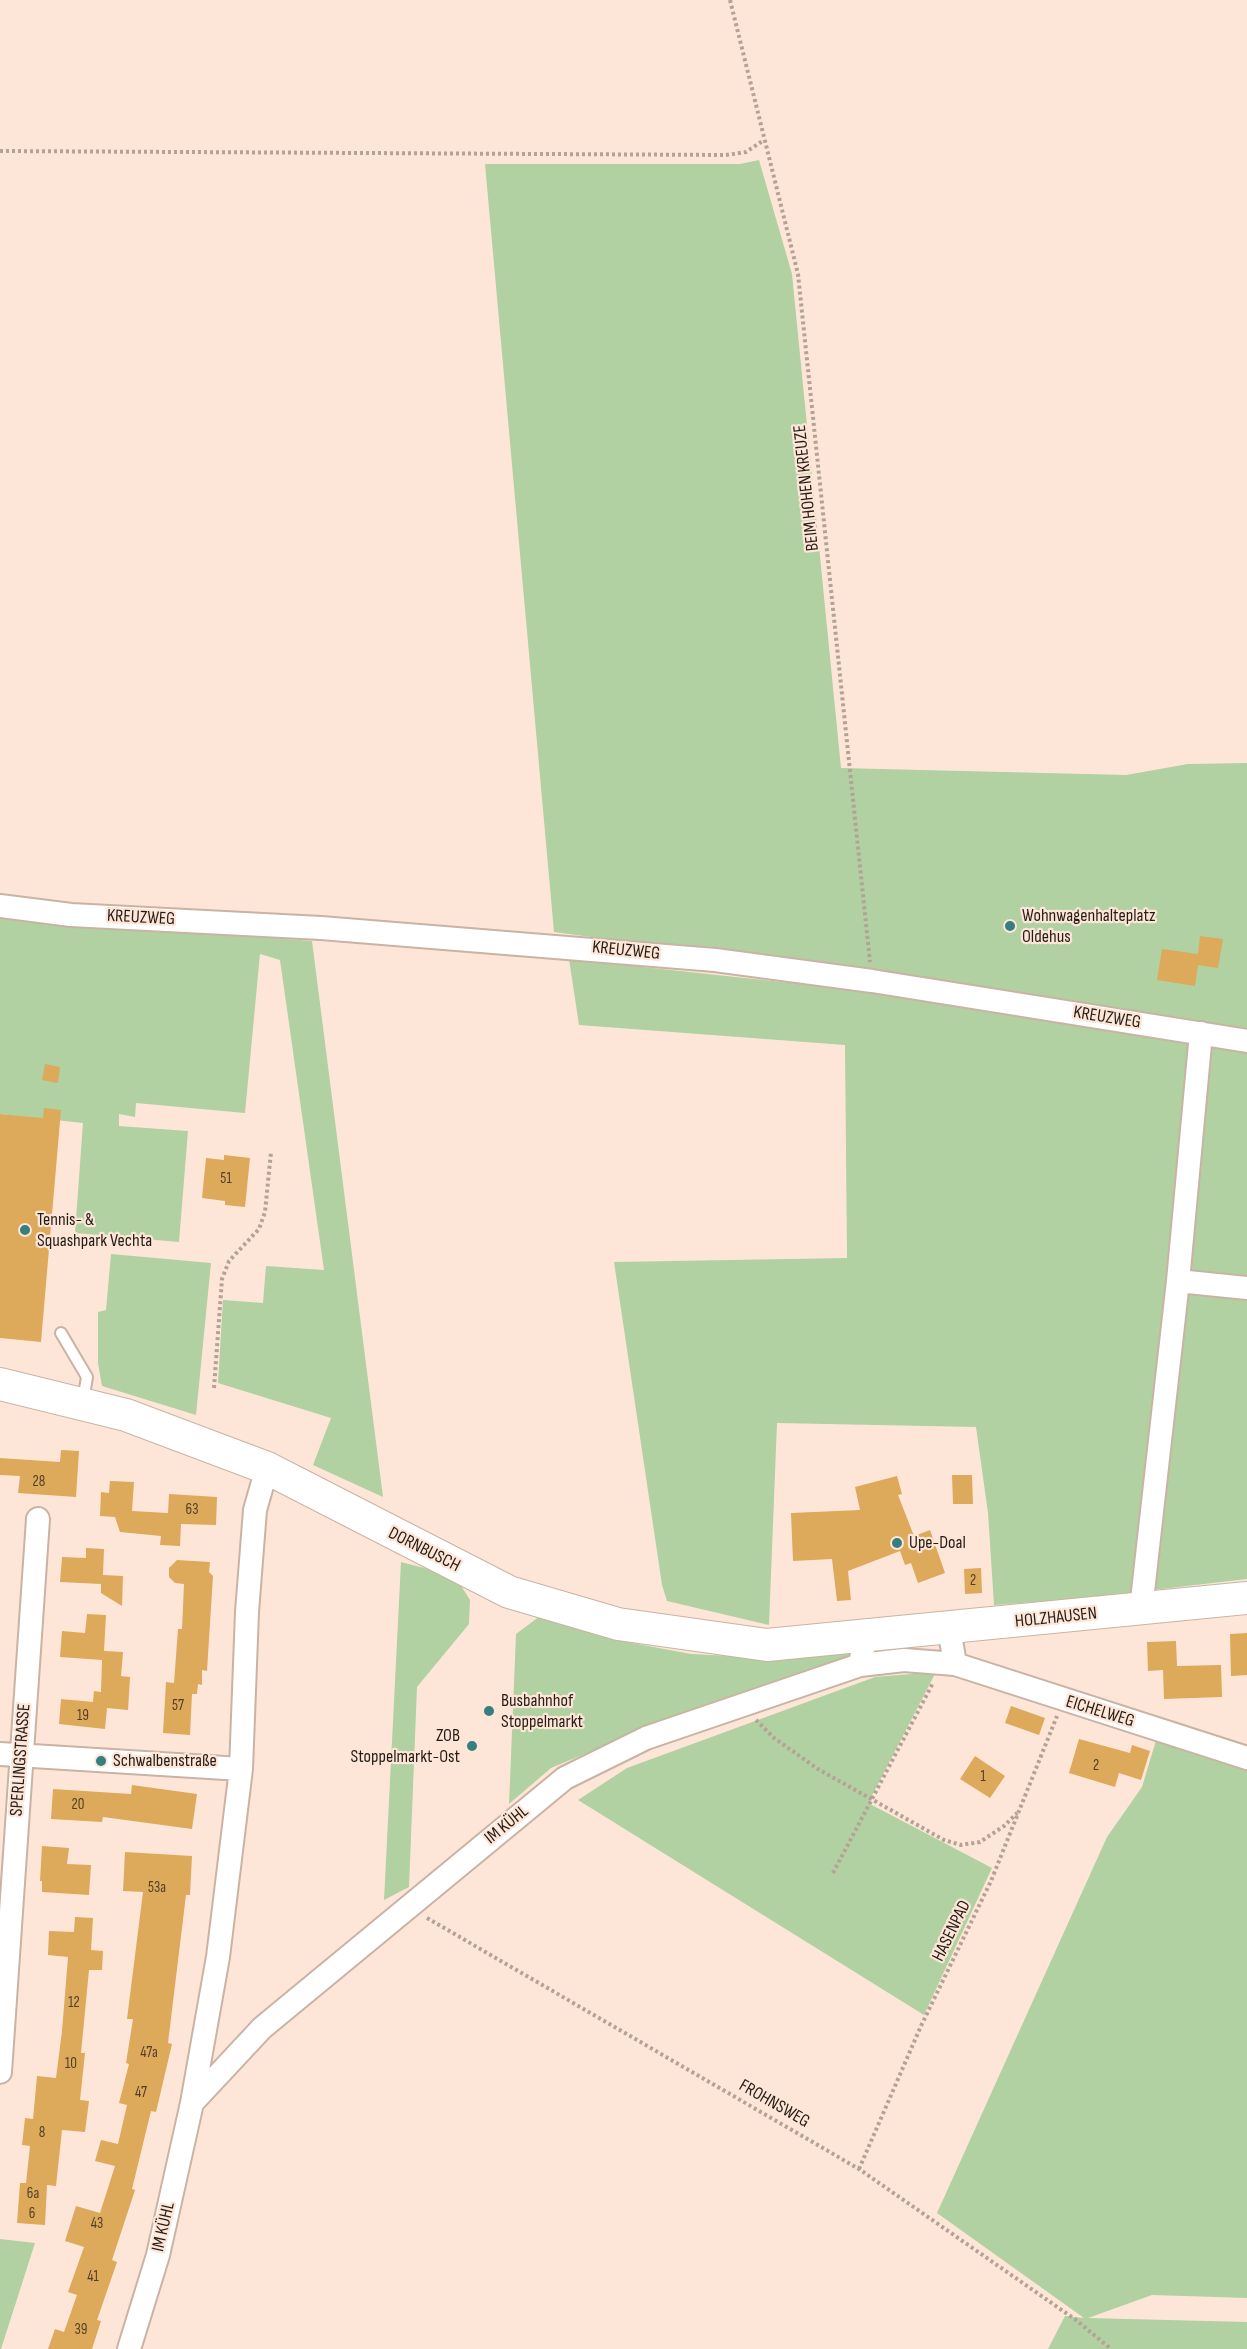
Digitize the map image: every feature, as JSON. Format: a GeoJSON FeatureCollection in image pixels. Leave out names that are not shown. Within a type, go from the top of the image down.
{"type":"FeatureCollection","features":[{"type":"Feature","properties":{"kind":"street","name":"KREUZWEG"},"geometry":{"type":"LineString","coordinates":[[0,906],[71,915],[321,928],[573,946],[716,960],[872,981],[1247,1041]]}},
{"type":"Feature","properties":{"kind":"street"},"geometry":{"type":"LineString","coordinates":[[1141,1609],[1178,1281],[1201,1033]]}},
{"type":"Feature","properties":{"kind":"street"},"geometry":{"type":"LineString","coordinates":[[1178,1281],[1247,1288]]}},
{"type":"Feature","properties":{"kind":"street","name":"DORNBUSCH"},"geometry":{"type":"LineString","coordinates":[[0,1384],[126,1415],[267,1468],[509,1592],[607,1621],[767,1645],[863,1651]]}},
{"type":"Feature","properties":{"kind":"street","name":"IM KÜHL"},"geometry":{"type":"LineString","coordinates":[[129,2349],[158,2255],[192,2103],[218,1957],[241,1768],[247,1612],[255,1510],[267,1468]]}},
{"type":"Feature","properties":{"kind":"street","name":"SPERLINGSTRASSE"},"geometry":{"type":"LineString","coordinates":[[0,2072],[11,1755],[38,1519]]}},
{"type":"Feature","properties":{"kind":"street","name":"HOLZHAUSEN"},"geometry":{"type":"LineString","coordinates":[[863,1651],[949,1628],[1247,1598]]}},
{"type":"Feature","properties":{"kind":"street"},"geometry":{"type":"LineString","coordinates":[[949,1628],[949,1664]]}},
{"type":"Feature","properties":{"kind":"street","name":"IM KÜHL"},"geometry":{"type":"LineString","coordinates":[[192,2103],[262,2028],[565,1778],[645,1738],[741,1706],[863,1651]]}},
{"type":"Feature","properties":{"kind":"street","name":"EICHELWEG"},"geometry":{"type":"LineString","coordinates":[[863,1651],[904,1660],[949,1664],[1247,1758]]}},
{"type":"Feature","properties":{"kind":"street"},"geometry":{"type":"LineString","coordinates":[[11,1755],[241,1768]]}},
{"type":"Feature","properties":{"kind":"lane"},"geometry":{"type":"LineString","coordinates":[[61,1333],[87,1377],[83,1404]]}},
{"type":"Feature","properties":{"kind":"path","name":"BEIM HOHEN KREUZE"},"geometry":{"type":"LineString","coordinates":[[729,0],[798,274],[872,981]]}},
{"type":"Feature","properties":{"kind":"path"},"geometry":{"type":"LineString","coordinates":[[0,151],[726,155],[746,152],[764,140]]}},
{"type":"Feature","properties":{"kind":"path"},"geometry":{"type":"LineString","coordinates":[[214,1388],[222,1279],[230,1261],[259,1229],[265,1212],[271,1152]]}},
{"type":"Feature","properties":{"kind":"path"},"geometry":{"type":"LineString","coordinates":[[833,1873],[949,1664]]}},
{"type":"Feature","properties":{"kind":"path","name":"HASENPAD"},"geometry":{"type":"LineString","coordinates":[[859,2169],[921,2026],[991,1881],[1063,1701]]}},
{"type":"Feature","properties":{"kind":"path"},"geometry":{"type":"LineString","coordinates":[[741,1706],[774,1738],[818,1769],[872,1802],[944,1840],[961,1845],[980,1842],[1004,1826],[1019,1811]]}},
{"type":"Feature","properties":{"kind":"path","name":"FROHNSWEG"},"geometry":{"type":"LineString","coordinates":[[407,1907],[859,2169],[1076,2320],[1111,2349]]}},
{"type":"Feature","properties":{"kind":"green space"},"geometry":{"type":"Polygon","coordinates":[[[759,160],[792,274],[841,768],[1126,775],[1188,764],[1247,763],[1247,1579],[1075,1599],[994,1605],[988,1513],[976,1427],[777,1423],[769,1625],[667,1601],[662,1585],[614,1262],[847,1258],[845,1045],[579,1025],[569,959],[865,991],[863,974],[554,932],[485,164],[740,164],[759,160]]]}},
{"type":"Feature","properties":{"kind":"green space"},"geometry":{"type":"Polygon","coordinates":[[[0,917],[312,941],[383,1497],[313,1465],[331,1418],[218,1383],[223,1300],[263,1303],[266,1266],[324,1270],[280,960],[260,954],[245,1113],[136,1103],[135,1117],[119,1114],[119,1126],[188,1131],[179,1242],[75,1233],[83,1123],[0,1114],[0,917]]]}},
{"type":"Feature","properties":{"kind":"green space"},"geometry":{"type":"Polygon","coordinates":[[[111,1254],[211,1263],[196,1415],[102,1386],[98,1363],[98,1312],[106,1310],[111,1254]]]}},
{"type":"Feature","properties":{"kind":"green space"},"geometry":{"type":"Polygon","coordinates":[[[401,1562],[455,1576],[470,1600],[469,1624],[417,1687],[409,1887],[384,1900],[401,1562]]]}},
{"type":"Feature","properties":{"kind":"green space"},"geometry":{"type":"Polygon","coordinates":[[[540,1616],[616,1640],[691,1654],[771,1658],[851,1652],[851,1662],[634,1733],[551,1768],[509,1804],[516,1634],[540,1616]]]}},
{"type":"Feature","properties":{"kind":"green space"},"geometry":{"type":"Polygon","coordinates":[[[936,1672],[868,1803],[992,1868],[924,2015],[578,1800],[627,1768],[875,1677],[936,1672]]]}},
{"type":"Feature","properties":{"kind":"green space"},"geometry":{"type":"Polygon","coordinates":[[[1157,1737],[1247,1765],[1247,2298],[1152,2295],[1088,2318],[1247,2322],[1247,2349],[1048,2349],[1065,2316],[1084,2318],[937,2213],[1107,1837],[1142,1787],[1157,1737]]]}},
{"type":"Feature","properties":{"kind":"green space"},"geometry":{"type":"Polygon","coordinates":[[[0,2239],[35,2243],[1,2349],[0,2349],[0,2239]]]}},
{"type":"Feature","properties":{"kind":"building"},"geometry":{"type":"Polygon","coordinates":[[[1200,936],[1223,939],[1218,968],[1198,965],[1195,986],[1157,980],[1162,949],[1198,954],[1200,936]]]}},
{"type":"Feature","properties":{"kind":"building"},"geometry":{"type":"Polygon","coordinates":[[[45,1064],[60,1067],[58,1083],[42,1080],[45,1064]]]}},
{"type":"Feature","properties":{"kind":"building","name":"Tennis- & Squashpark Vechta"},"geometry":{"type":"Polygon","coordinates":[[[44,1108],[61,1110],[41,1342],[0,1338],[0,1114],[43,1118],[44,1108]]]}},
{"type":"Feature","properties":{"kind":"building"},"geometry":{"type":"Polygon","coordinates":[[[224,1155],[250,1158],[245,1207],[225,1205],[225,1201],[202,1198],[206,1158],[224,1160],[224,1155]]]}},
{"type":"Feature","properties":{"kind":"building"},"geometry":{"type":"Polygon","coordinates":[[[61,1450],[79,1451],[76,1497],[18,1493],[20,1476],[0,1475],[0,1458],[60,1462],[61,1450]]]}},
{"type":"Feature","properties":{"kind":"building"},"geometry":{"type":"Polygon","coordinates":[[[952,1475],[972,1475],[973,1504],[953,1504],[952,1475]]]}},
{"type":"Feature","properties":{"kind":"building"},"geometry":{"type":"Polygon","coordinates":[[[897,1476],[902,1494],[898,1495],[914,1536],[930,1530],[945,1573],[918,1583],[911,1563],[905,1565],[900,1551],[848,1571],[851,1600],[837,1601],[832,1559],[793,1561],[791,1513],[860,1510],[855,1487],[897,1476]]]}},
{"type":"Feature","properties":{"kind":"building"},"geometry":{"type":"Polygon","coordinates":[[[110,1481],[134,1482],[132,1511],[168,1513],[169,1494],[217,1497],[216,1525],[181,1524],[180,1546],[160,1545],[161,1536],[120,1532],[115,1517],[100,1516],[101,1492],[109,1493],[110,1481]]]}},
{"type":"Feature","properties":{"kind":"building"},"geometry":{"type":"Polygon","coordinates":[[[86,1548],[104,1549],[103,1575],[123,1576],[122,1606],[101,1593],[101,1584],[60,1582],[62,1557],[86,1558],[86,1548]]]}},
{"type":"Feature","properties":{"kind":"building"},"geometry":{"type":"Polygon","coordinates":[[[177,1560],[210,1562],[209,1572],[213,1576],[207,1671],[202,1670],[202,1685],[198,1684],[197,1694],[192,1694],[190,1735],[163,1733],[166,1682],[174,1683],[178,1629],[182,1629],[184,1584],[175,1583],[169,1577],[169,1568],[177,1560]]]}},
{"type":"Feature","properties":{"kind":"building"},"geometry":{"type":"Polygon","coordinates":[[[981,1568],[982,1593],[965,1594],[964,1569],[981,1568]]]}},
{"type":"Feature","properties":{"kind":"building"},"geometry":{"type":"Polygon","coordinates":[[[87,1614],[106,1615],[104,1651],[123,1652],[121,1676],[130,1677],[128,1710],[107,1708],[105,1729],[59,1724],[61,1699],[93,1702],[94,1691],[101,1692],[102,1660],[60,1657],[62,1631],[85,1633],[87,1614]]]}},
{"type":"Feature","properties":{"kind":"building"},"geometry":{"type":"Polygon","coordinates":[[[1247,1633],[1247,1675],[1231,1676],[1230,1634],[1247,1633]]]}},
{"type":"Feature","properties":{"kind":"building"},"geometry":{"type":"Polygon","coordinates":[[[1176,1641],[1177,1666],[1221,1665],[1222,1697],[1164,1699],[1163,1670],[1148,1671],[1147,1642],[1176,1641]]]}},
{"type":"Feature","properties":{"kind":"building"},"geometry":{"type":"Polygon","coordinates":[[[1011,1706],[1045,1718],[1039,1735],[1005,1723],[1011,1706]]]}},
{"type":"Feature","properties":{"kind":"building"},"geometry":{"type":"Polygon","coordinates":[[[1079,1739],[1130,1753],[1132,1745],[1150,1751],[1141,1780],[1119,1773],[1115,1787],[1069,1773],[1079,1739]]]}},
{"type":"Feature","properties":{"kind":"building"},"geometry":{"type":"Polygon","coordinates":[[[975,1756],[1005,1776],[990,1798],[960,1779],[975,1756]]]}},
{"type":"Feature","properties":{"kind":"building"},"geometry":{"type":"Polygon","coordinates":[[[132,1785],[197,1794],[192,1829],[103,1817],[102,1822],[51,1819],[53,1789],[131,1794],[132,1785]]]}},
{"type":"Feature","properties":{"kind":"building"},"geometry":{"type":"Polygon","coordinates":[[[42,1846],[69,1848],[67,1864],[91,1865],[89,1895],[42,1892],[42,1881],[40,1881],[42,1846]]]}},
{"type":"Feature","properties":{"kind":"building"},"geometry":{"type":"Polygon","coordinates":[[[125,1852],[192,1856],[190,1895],[186,1895],[168,2043],[172,2044],[156,2112],[151,2111],[132,2189],[135,2190],[112,2260],[117,2262],[97,2320],[101,2321],[92,2349],[48,2349],[55,2329],[64,2332],[77,2295],[68,2292],[84,2247],[65,2241],[76,2206],[100,2213],[115,2166],[95,2161],[101,2140],[118,2144],[127,2105],[119,2103],[129,2064],[126,2063],[133,2019],[127,2019],[143,1892],[123,1891],[125,1852]]]}},
{"type":"Feature","properties":{"kind":"building"},"geometry":{"type":"Polygon","coordinates":[[[75,1917],[93,1918],[91,1950],[103,1951],[102,1970],[89,1970],[81,2053],[85,2053],[80,2100],[89,2101],[85,2132],[62,2130],[56,2186],[47,2185],[45,2225],[17,2223],[20,2183],[26,2183],[30,2146],[22,2145],[25,2118],[33,2119],[37,2076],[56,2078],[62,2031],[68,1957],[48,1955],[49,1931],[74,1932],[75,1917]]]}},
{"type":"Feature","properties":{"kind":"place","name":"Wohnwagenhalteplatz Oldehus"},"geometry":{"type":"Point","coordinates":[1010,926]}},
{"type":"Feature","properties":{"kind":"place","name":"Tennis- & Squashpark Vechta"},"geometry":{"type":"Point","coordinates":[25,1230]}},
{"type":"Feature","properties":{"kind":"place","name":"Upe-Doal"},"geometry":{"type":"Point","coordinates":[897,1543]}},
{"type":"Feature","properties":{"kind":"place","name":"Busbahnhof Stoppelmarkt"},"geometry":{"type":"Point","coordinates":[489,1711]}},
{"type":"Feature","properties":{"kind":"place","name":"ZOB Stoppelmarkt-Ost"},"geometry":{"type":"Point","coordinates":[472,1746]}},
{"type":"Feature","properties":{"kind":"place","name":"Schwalbenstraße"},"geometry":{"type":"Point","coordinates":[101,1761]}}]}
